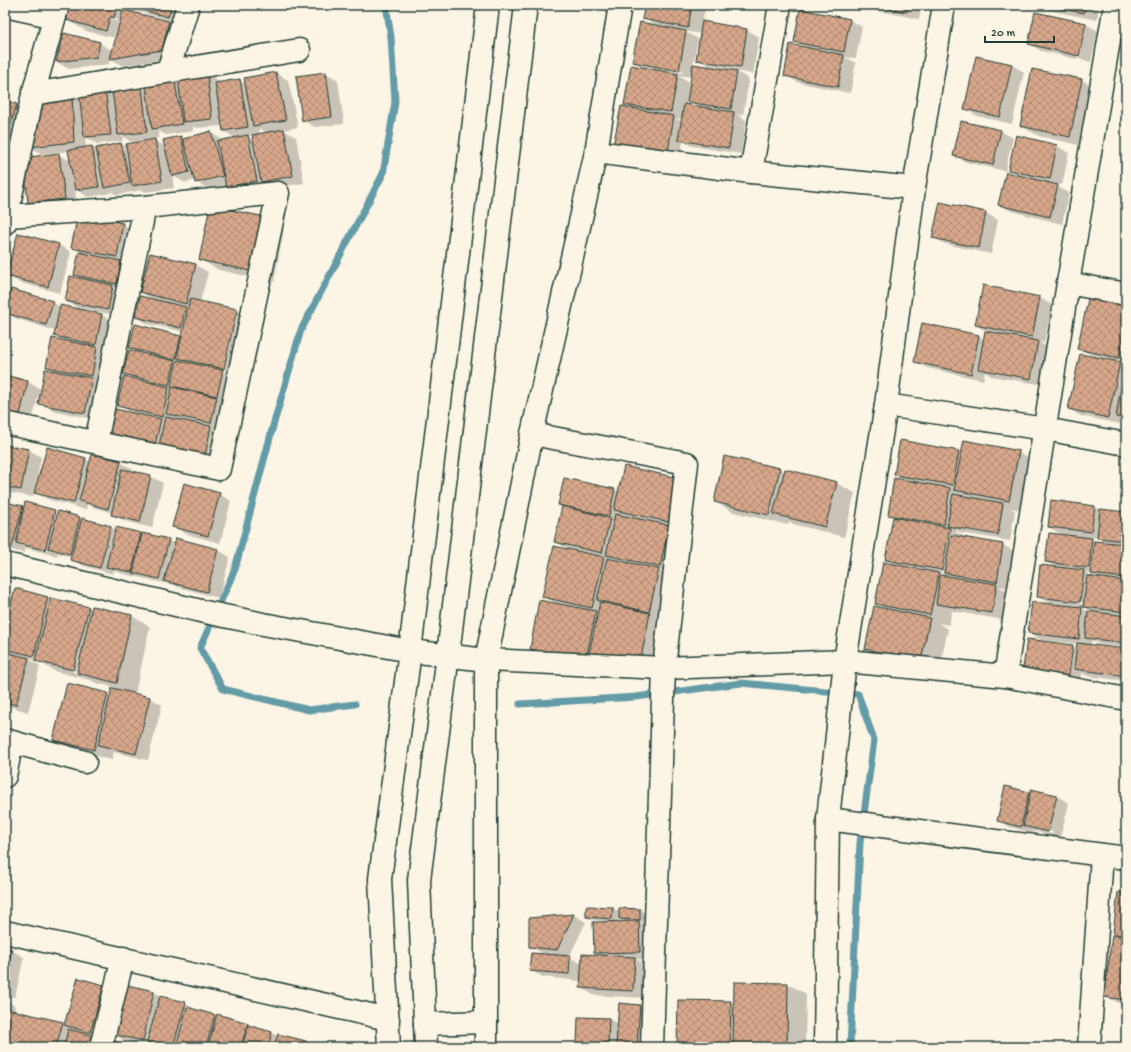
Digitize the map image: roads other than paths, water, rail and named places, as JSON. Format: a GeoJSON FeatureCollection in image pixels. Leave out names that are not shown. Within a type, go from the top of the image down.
{"type":"FeatureCollection","features":[{"type":"Feature","properties":{"kind":"street"},"geometry":{"type":"LineString","coordinates":[[168,71],[188,5]]}},
{"type":"Feature","properties":{"kind":"street"},"geometry":{"type":"LineString","coordinates":[[389,1047],[380,878],[410,651],[488,5]]}},
{"type":"Feature","properties":{"kind":"street"},"geometry":{"type":"LineString","coordinates":[[426,1047],[419,880],[448,655],[526,5]]}},
{"type":"Feature","properties":{"kind":"street"},"geometry":{"type":"LineString","coordinates":[[486,1047],[486,660],[532,434],[596,152],[620,5]]}},
{"type":"Feature","properties":{"kind":"street"},"geometry":{"type":"LineString","coordinates":[[751,172],[780,5]]}},
{"type":"Feature","properties":{"kind":"street"},"geometry":{"type":"LineString","coordinates":[[825,1047],[828,819],[842,687],[886,405],[914,188],[944,5]]}},
{"type":"Feature","properties":{"kind":"street"},"geometry":{"type":"LineString","coordinates":[[5,6],[56,11],[32,94],[6,220],[278,193],[219,469],[5,423]]}},
{"type":"Feature","properties":{"kind":"street"},"geometry":{"type":"LineString","coordinates":[[1005,676],[1068,283],[1119,6]]}},
{"type":"Feature","properties":{"kind":"street"},"geometry":{"type":"LineString","coordinates":[[32,94],[299,50]]}},
{"type":"Feature","properties":{"kind":"street"},"geometry":{"type":"LineString","coordinates":[[596,152],[751,172],[914,188]]}},
{"type":"Feature","properties":{"kind":"street"},"geometry":{"type":"LineString","coordinates":[[96,442],[145,207]]}},
{"type":"Feature","properties":{"kind":"street"},"geometry":{"type":"LineString","coordinates":[[1068,283],[1126,294]]}},
{"type":"Feature","properties":{"kind":"street"},"geometry":{"type":"LineString","coordinates":[[886,405],[1045,429],[1126,444]]}},
{"type":"Feature","properties":{"kind":"street"},"geometry":{"type":"LineString","coordinates":[[532,434],[687,463],[664,668],[652,1047]]}},
{"type":"Feature","properties":{"kind":"street"},"geometry":{"type":"LineString","coordinates":[[5,564],[206,612],[262,624],[410,651],[486,660],[664,668],[845,661],[1005,676],[1126,699]]}},
{"type":"Feature","properties":{"kind":"street"},"geometry":{"type":"LineString","coordinates":[[5,776],[9,741],[85,762]]}},
{"type":"Feature","properties":{"kind":"street"},"geometry":{"type":"LineString","coordinates":[[828,819],[1126,858]]}},
{"type":"Feature","properties":{"kind":"street"},"geometry":{"type":"LineString","coordinates":[[1089,1047],[1102,855]]}},
{"type":"Feature","properties":{"kind":"street"},"geometry":{"type":"LineString","coordinates":[[5,932],[388,1019]]}},
{"type":"Feature","properties":{"kind":"street"},"geometry":{"type":"LineString","coordinates":[[101,1047],[123,958]]}},
{"type":"Feature","properties":{"kind":"street"},"geometry":{"type":"LineString","coordinates":[[425,1024],[486,1022]]}},
{"type":"Feature","properties":{"kind":"waterway"},"geometry":{"type":"LineString","coordinates":[[355,704],[309,710],[223,689],[200,648],[235,569],[273,426],[301,330],[383,174],[395,102],[391,37],[386,5]]}},
{"type":"Feature","properties":{"kind":"waterway"},"geometry":{"type":"LineString","coordinates":[[520,704],[636,697],[741,683],[858,694],[874,740],[860,843],[850,1047]]}}]}
